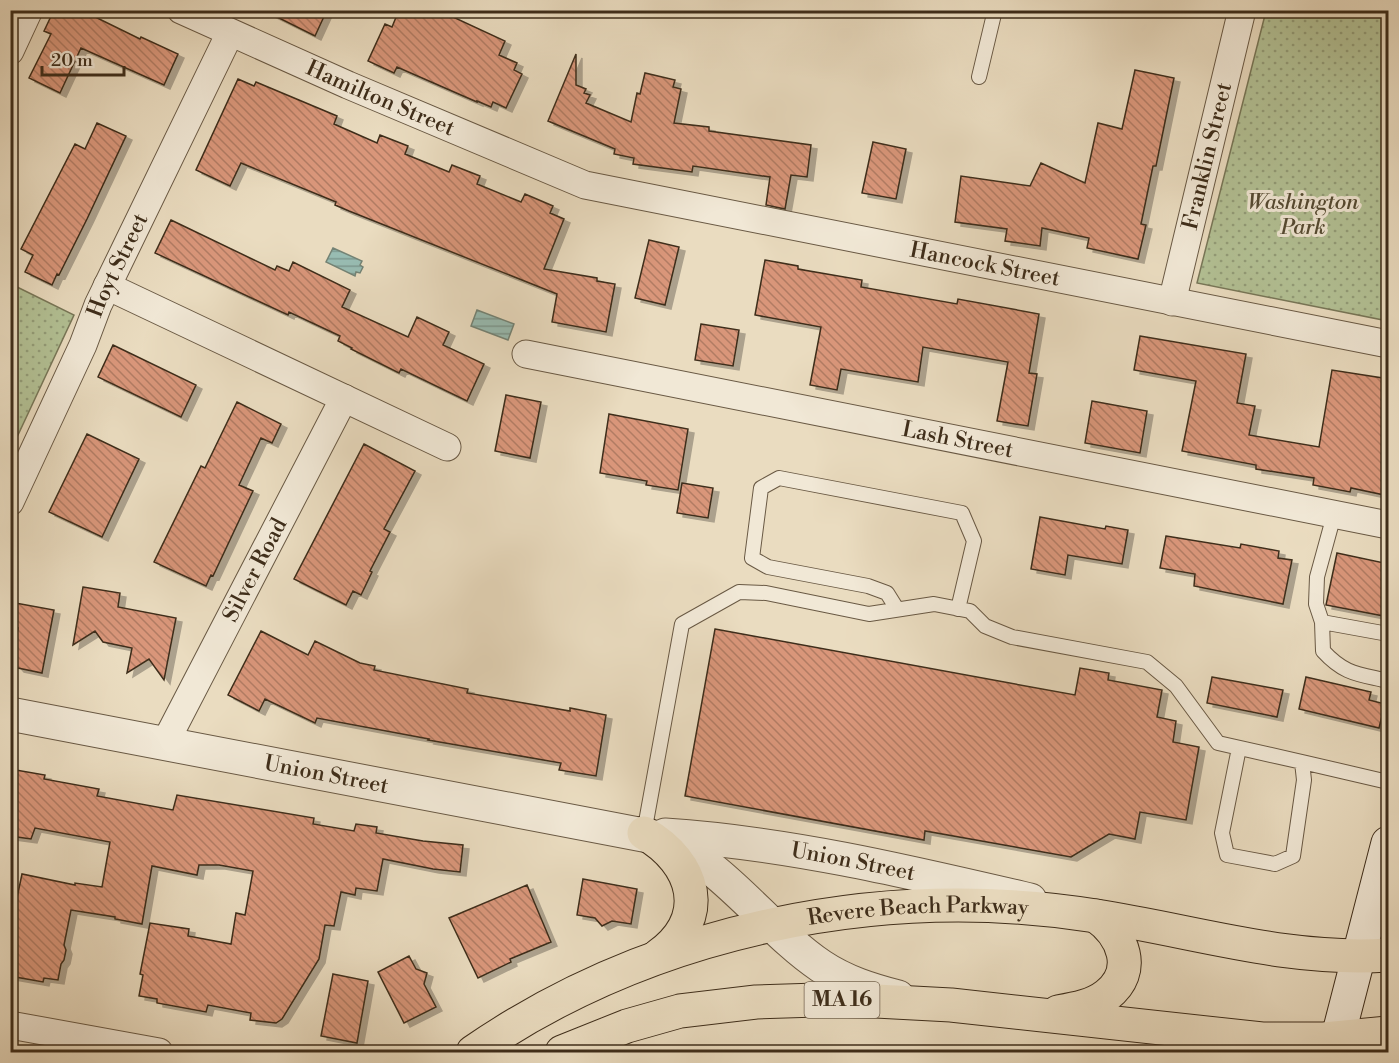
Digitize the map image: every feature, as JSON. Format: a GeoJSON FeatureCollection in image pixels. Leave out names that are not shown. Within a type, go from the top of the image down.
{"type":"FeatureCollection","features":[{"type":"Feature","properties":{"kind":"highway"},"geometry":{"type":"LineString","coordinates":[[644,833],[664,846],[679,862],[691,894],[691,906],[686,926],[672,944],[651,961]]}},
{"type":"Feature","properties":{"kind":"highway","name":"Revere Beach Parkway"},"geometry":{"type":"LineString","coordinates":[[472,1053],[508,1029],[555,1003],[651,961],[720,939],[838,913],[928,905],[992,905],[1096,916],[1289,952],[1374,955]]}},
{"type":"Feature","properties":{"kind":"highway"},"geometry":{"type":"LineString","coordinates":[[1036,1014],[1060,1012],[1092,1004],[1107,995],[1118,982],[1124,960],[1121,944],[1112,930],[1096,916]]}},
{"type":"Feature","properties":{"kind":"highway","name":"MA 16"},"geometry":{"type":"LineString","coordinates":[[562,1053],[601,1035],[652,1017],[703,1007],[756,1002],[846,1000],[927,1003],[1336,1045],[1389,1033]]}},
{"type":"Feature","properties":{"kind":"highway"},"geometry":{"type":"LineString","coordinates":[[618,1053],[632,1032],[652,1017]]}},
{"type":"Feature","properties":{"kind":"street"},"geometry":{"type":"LineString","coordinates":[[10,51],[29,10]]}},
{"type":"Feature","properties":{"kind":"street","name":"Hamilton Street"},"geometry":{"type":"LineString","coordinates":[[181,10],[580,183]]}},
{"type":"Feature","properties":{"kind":"street","name":"Franklin Street"},"geometry":{"type":"LineString","coordinates":[[1172,302],[1242,10]]}},
{"type":"Feature","properties":{"kind":"street","name":"Hoyt Street"},"geometry":{"type":"LineString","coordinates":[[10,502],[83,345],[98,305],[230,33]]}},
{"type":"Feature","properties":{"kind":"street","name":"Hancock Street"},"geometry":{"type":"LineString","coordinates":[[580,183],[1389,344]]}},
{"type":"Feature","properties":{"kind":"street"},"geometry":{"type":"LineString","coordinates":[[107,286],[447,447]]}},
{"type":"Feature","properties":{"kind":"street","name":"Lash Street"},"geometry":{"type":"LineString","coordinates":[[526,354],[1389,525]]}},
{"type":"Feature","properties":{"kind":"street","name":"Silver Road"},"geometry":{"type":"LineString","coordinates":[[165,743],[344,398]]}},
{"type":"Feature","properties":{"kind":"street","name":"Union Street"},"geometry":{"type":"LineString","coordinates":[[10,714],[644,833],[737,842],[862,863],[929,876],[1096,916]]}},
{"type":"Feature","properties":{"kind":"street","name":"Union Street"},"geometry":{"type":"LineString","coordinates":[[644,833],[670,842],[693,855],[798,949],[832,973],[861,987],[927,1003]]}},
{"type":"Feature","properties":{"kind":"street"},"geometry":{"type":"LineString","coordinates":[[1336,1045],[1374,955],[1389,843]]}},
{"type":"Feature","properties":{"kind":"street"},"geometry":{"type":"LineString","coordinates":[[10,1025],[159,1053]]}},
{"type":"Feature","properties":{"kind":"lane"},"geometry":{"type":"LineString","coordinates":[[979,77],[995,10]]}},
{"type":"Feature","properties":{"kind":"lane"},"geometry":{"type":"LineString","coordinates":[[897,609],[887,593],[868,586],[768,567],[752,558],[761,488],[779,478],[962,513],[974,541],[958,609]]}},
{"type":"Feature","properties":{"kind":"lane"},"geometry":{"type":"LineString","coordinates":[[1334,515],[1317,578],[1316,604],[1322,622],[1323,651],[1335,665],[1347,672],[1389,681]]}},
{"type":"Feature","properties":{"kind":"lane"},"geometry":{"type":"LineString","coordinates":[[644,833],[682,624],[739,592],[766,593],[869,614],[934,604],[970,611],[985,626],[1012,638],[1147,662],[1176,686],[1218,743],[1389,782]]}},
{"type":"Feature","properties":{"kind":"lane"},"geometry":{"type":"LineString","coordinates":[[1322,622],[1389,634]]}},
{"type":"Feature","properties":{"kind":"lane"},"geometry":{"type":"LineString","coordinates":[[1239,748],[1222,833],[1227,855],[1275,864],[1293,856],[1304,780],[1302,762]]}},
{"type":"Feature","properties":{"kind":"green space","name":"Washington Park"},"geometry":{"type":"Polygon","coordinates":[[[1266,11],[1388,11],[1388,321],[1197,283],[1266,11]]]}},
{"type":"Feature","properties":{"kind":"green space"},"geometry":{"type":"Polygon","coordinates":[[[11,284],[74,315],[11,450],[11,284]]]}},
{"type":"Feature","properties":{"kind":"water"},"geometry":{"type":"Polygon","coordinates":[[[333,248],[362,261],[360,265],[363,267],[360,273],[356,272],[355,276],[326,262],[333,248]]]}},
{"type":"Feature","properties":{"kind":"water"},"geometry":{"type":"Polygon","coordinates":[[[477,310],[514,324],[508,340],[471,326],[477,310]]]}},
{"type":"Feature","properties":{"kind":"building"},"geometry":{"type":"Polygon","coordinates":[[[54,10],[81,10],[140,39],[141,37],[178,54],[164,85],[81,48],[60,93],[29,78],[51,34],[44,31],[54,10]]]}},
{"type":"Feature","properties":{"kind":"building"},"geometry":{"type":"Polygon","coordinates":[[[263,10],[327,10],[315,36],[263,10]]]}},
{"type":"Feature","properties":{"kind":"building"},"geometry":{"type":"Polygon","coordinates":[[[399,10],[438,10],[505,41],[499,55],[517,63],[514,70],[522,74],[506,108],[493,102],[491,107],[397,67],[394,73],[368,61],[385,24],[392,27],[399,10]]]}},
{"type":"Feature","properties":{"kind":"building"},"geometry":{"type":"Polygon","coordinates":[[[576,54],[576,85],[586,89],[584,93],[590,95],[586,103],[631,122],[637,93],[640,94],[645,73],[675,80],[673,87],[681,89],[674,123],[709,127],[709,131],[811,145],[807,177],[791,175],[785,209],[766,205],[770,177],[693,166],[692,172],[633,164],[634,158],[614,154],[615,149],[548,121],[576,54]]]}},
{"type":"Feature","properties":{"kind":"building"},"geometry":{"type":"Polygon","coordinates":[[[1135,70],[1174,78],[1156,166],[1153,166],[1141,224],[1146,225],[1138,259],[1087,248],[1089,238],[1042,228],[1040,246],[1005,241],[1007,229],[955,222],[961,176],[1030,186],[1041,163],[1085,183],[1098,123],[1122,129],[1135,70]]]}},
{"type":"Feature","properties":{"kind":"building"},"geometry":{"type":"Polygon","coordinates":[[[238,79],[254,86],[256,82],[337,116],[334,124],[377,143],[380,135],[408,146],[405,154],[449,172],[452,165],[480,176],[477,184],[521,202],[525,194],[553,206],[550,213],[564,219],[544,269],[597,278],[597,281],[615,284],[606,332],[552,322],[557,294],[349,211],[335,205],[336,202],[241,163],[230,186],[196,170],[238,79]]]}},
{"type":"Feature","properties":{"kind":"building"},"geometry":{"type":"Polygon","coordinates":[[[97,123],[126,136],[87,219],[52,285],[25,272],[33,255],[21,249],[75,144],[85,149],[97,123]]]}},
{"type":"Feature","properties":{"kind":"building"},"geometry":{"type":"Polygon","coordinates":[[[873,142],[906,149],[896,199],[862,193],[873,142]]]}},
{"type":"Feature","properties":{"kind":"building"},"geometry":{"type":"Polygon","coordinates":[[[171,220],[275,270],[277,266],[289,271],[293,262],[350,290],[342,307],[408,337],[417,317],[449,332],[443,345],[484,364],[467,401],[401,369],[399,373],[351,349],[338,341],[340,336],[289,312],[288,315],[155,253],[171,220]]]}},
{"type":"Feature","properties":{"kind":"building"},"geometry":{"type":"Polygon","coordinates":[[[649,240],[679,247],[665,305],[635,298],[649,240]]]}},
{"type":"Feature","properties":{"kind":"building"},"geometry":{"type":"Polygon","coordinates":[[[765,260],[798,266],[798,269],[862,280],[861,287],[957,304],[958,299],[1039,314],[1029,373],[1037,374],[1028,426],[997,421],[1008,362],[923,347],[918,382],[841,369],[837,390],[810,385],[821,327],[755,315],[765,260]]]}},
{"type":"Feature","properties":{"kind":"building"},"geometry":{"type":"Polygon","coordinates":[[[701,324],[739,330],[733,366],[695,360],[701,324]]]}},
{"type":"Feature","properties":{"kind":"building"},"geometry":{"type":"Polygon","coordinates":[[[1140,336],[1246,354],[1237,403],[1255,406],[1249,435],[1319,447],[1332,370],[1389,379],[1389,496],[1351,488],[1350,492],[1313,485],[1314,478],[1256,469],[1256,465],[1182,451],[1196,381],[1134,370],[1140,336]]]}},
{"type":"Feature","properties":{"kind":"building"},"geometry":{"type":"Polygon","coordinates":[[[113,345],[196,385],[181,417],[98,377],[113,345]]]}},
{"type":"Feature","properties":{"kind":"building"},"geometry":{"type":"Polygon","coordinates":[[[506,395],[541,402],[530,458],[495,451],[506,395]]]}},
{"type":"Feature","properties":{"kind":"building"},"geometry":{"type":"Polygon","coordinates":[[[1092,401],[1147,411],[1140,453],[1085,443],[1092,401]]]}},
{"type":"Feature","properties":{"kind":"building"},"geometry":{"type":"Polygon","coordinates":[[[237,402],[281,424],[272,443],[261,438],[239,485],[253,491],[213,576],[211,575],[206,586],[154,562],[201,466],[205,468],[237,402]]]}},
{"type":"Feature","properties":{"kind":"building"},"geometry":{"type":"Polygon","coordinates":[[[609,414],[688,429],[678,490],[646,485],[647,481],[600,473],[609,414]]]}},
{"type":"Feature","properties":{"kind":"building"},"geometry":{"type":"Polygon","coordinates":[[[87,434],[139,459],[102,537],[49,512],[87,434]]]}},
{"type":"Feature","properties":{"kind":"building"},"geometry":{"type":"Polygon","coordinates":[[[364,444],[415,471],[384,529],[390,532],[370,571],[372,572],[361,595],[353,591],[346,605],[294,579],[364,444]]]}},
{"type":"Feature","properties":{"kind":"building"},"geometry":{"type":"Polygon","coordinates":[[[682,483],[713,488],[708,518],[677,513],[682,483]]]}},
{"type":"Feature","properties":{"kind":"building"},"geometry":{"type":"Polygon","coordinates":[[[1040,517],[1105,529],[1106,526],[1128,530],[1122,564],[1068,555],[1065,575],[1031,569],[1040,517]]]}},
{"type":"Feature","properties":{"kind":"building"},"geometry":{"type":"Polygon","coordinates":[[[1166,536],[1240,548],[1241,544],[1279,551],[1278,558],[1292,560],[1283,604],[1194,586],[1195,574],[1160,568],[1166,536]]]}},
{"type":"Feature","properties":{"kind":"building"},"geometry":{"type":"Polygon","coordinates":[[[1337,553],[1389,564],[1389,617],[1326,605],[1337,553]]]}},
{"type":"Feature","properties":{"kind":"building"},"geometry":{"type":"Polygon","coordinates":[[[83,587],[120,593],[118,607],[176,618],[164,680],[149,659],[127,673],[132,648],[103,642],[95,631],[73,645],[83,587]]]}},
{"type":"Feature","properties":{"kind":"building"},"geometry":{"type":"Polygon","coordinates":[[[10,602],[54,610],[42,673],[18,668],[12,661],[18,628],[10,627],[10,602]]]}},
{"type":"Feature","properties":{"kind":"building"},"geometry":{"type":"Polygon","coordinates":[[[715,629],[1075,695],[1080,668],[1109,673],[1108,680],[1162,690],[1157,717],[1176,721],[1173,742],[1199,747],[1186,820],[1140,812],[1135,839],[1109,834],[1071,857],[925,831],[924,840],[685,796],[715,629]]]}},
{"type":"Feature","properties":{"kind":"building"},"geometry":{"type":"Polygon","coordinates":[[[261,631],[308,655],[315,641],[360,663],[375,666],[374,670],[468,689],[467,693],[606,715],[596,776],[559,770],[561,763],[317,718],[315,723],[265,699],[259,711],[228,695],[261,631]]]}},
{"type":"Feature","properties":{"kind":"building"},"geometry":{"type":"Polygon","coordinates":[[[1212,677],[1283,690],[1277,717],[1207,703],[1212,677]]]}},
{"type":"Feature","properties":{"kind":"building"},"geometry":{"type":"Polygon","coordinates":[[[1306,677],[1371,692],[1369,700],[1385,704],[1379,728],[1299,709],[1306,677]]]}},
{"type":"Feature","properties":{"kind":"building"},"geometry":{"type":"Polygon","coordinates":[[[10,769],[45,775],[44,779],[99,789],[97,796],[173,810],[177,795],[314,818],[313,824],[354,831],[356,824],[377,827],[376,833],[463,845],[460,872],[383,859],[377,891],[356,888],[355,895],[341,892],[334,926],[325,925],[319,959],[282,1019],[276,1023],[250,1020],[251,1013],[208,1005],[206,1012],[157,1003],[157,999],[139,996],[143,975],[140,974],[150,923],[189,929],[188,936],[231,944],[236,913],[245,915],[253,871],[219,865],[199,865],[197,875],[152,866],[142,924],[71,910],[64,945],[66,950],[58,980],[44,978],[43,982],[10,976],[10,931],[22,874],[75,885],[75,883],[102,887],[110,842],[35,828],[31,839],[10,836],[10,769]]]}},
{"type":"Feature","properties":{"kind":"building"},"geometry":{"type":"Polygon","coordinates":[[[583,879],[637,889],[631,924],[612,921],[602,926],[595,918],[577,915],[583,879]]]}},
{"type":"Feature","properties":{"kind":"building"},"geometry":{"type":"Polygon","coordinates":[[[527,885],[551,942],[510,959],[511,962],[478,978],[449,918],[527,885]]]}},
{"type":"Feature","properties":{"kind":"building"},"geometry":{"type":"Polygon","coordinates":[[[409,956],[416,969],[427,973],[424,984],[436,1007],[404,1023],[378,972],[409,956]]]}},
{"type":"Feature","properties":{"kind":"building"},"geometry":{"type":"Polygon","coordinates":[[[333,974],[368,981],[357,1043],[321,1036],[333,974]]]}}]}
